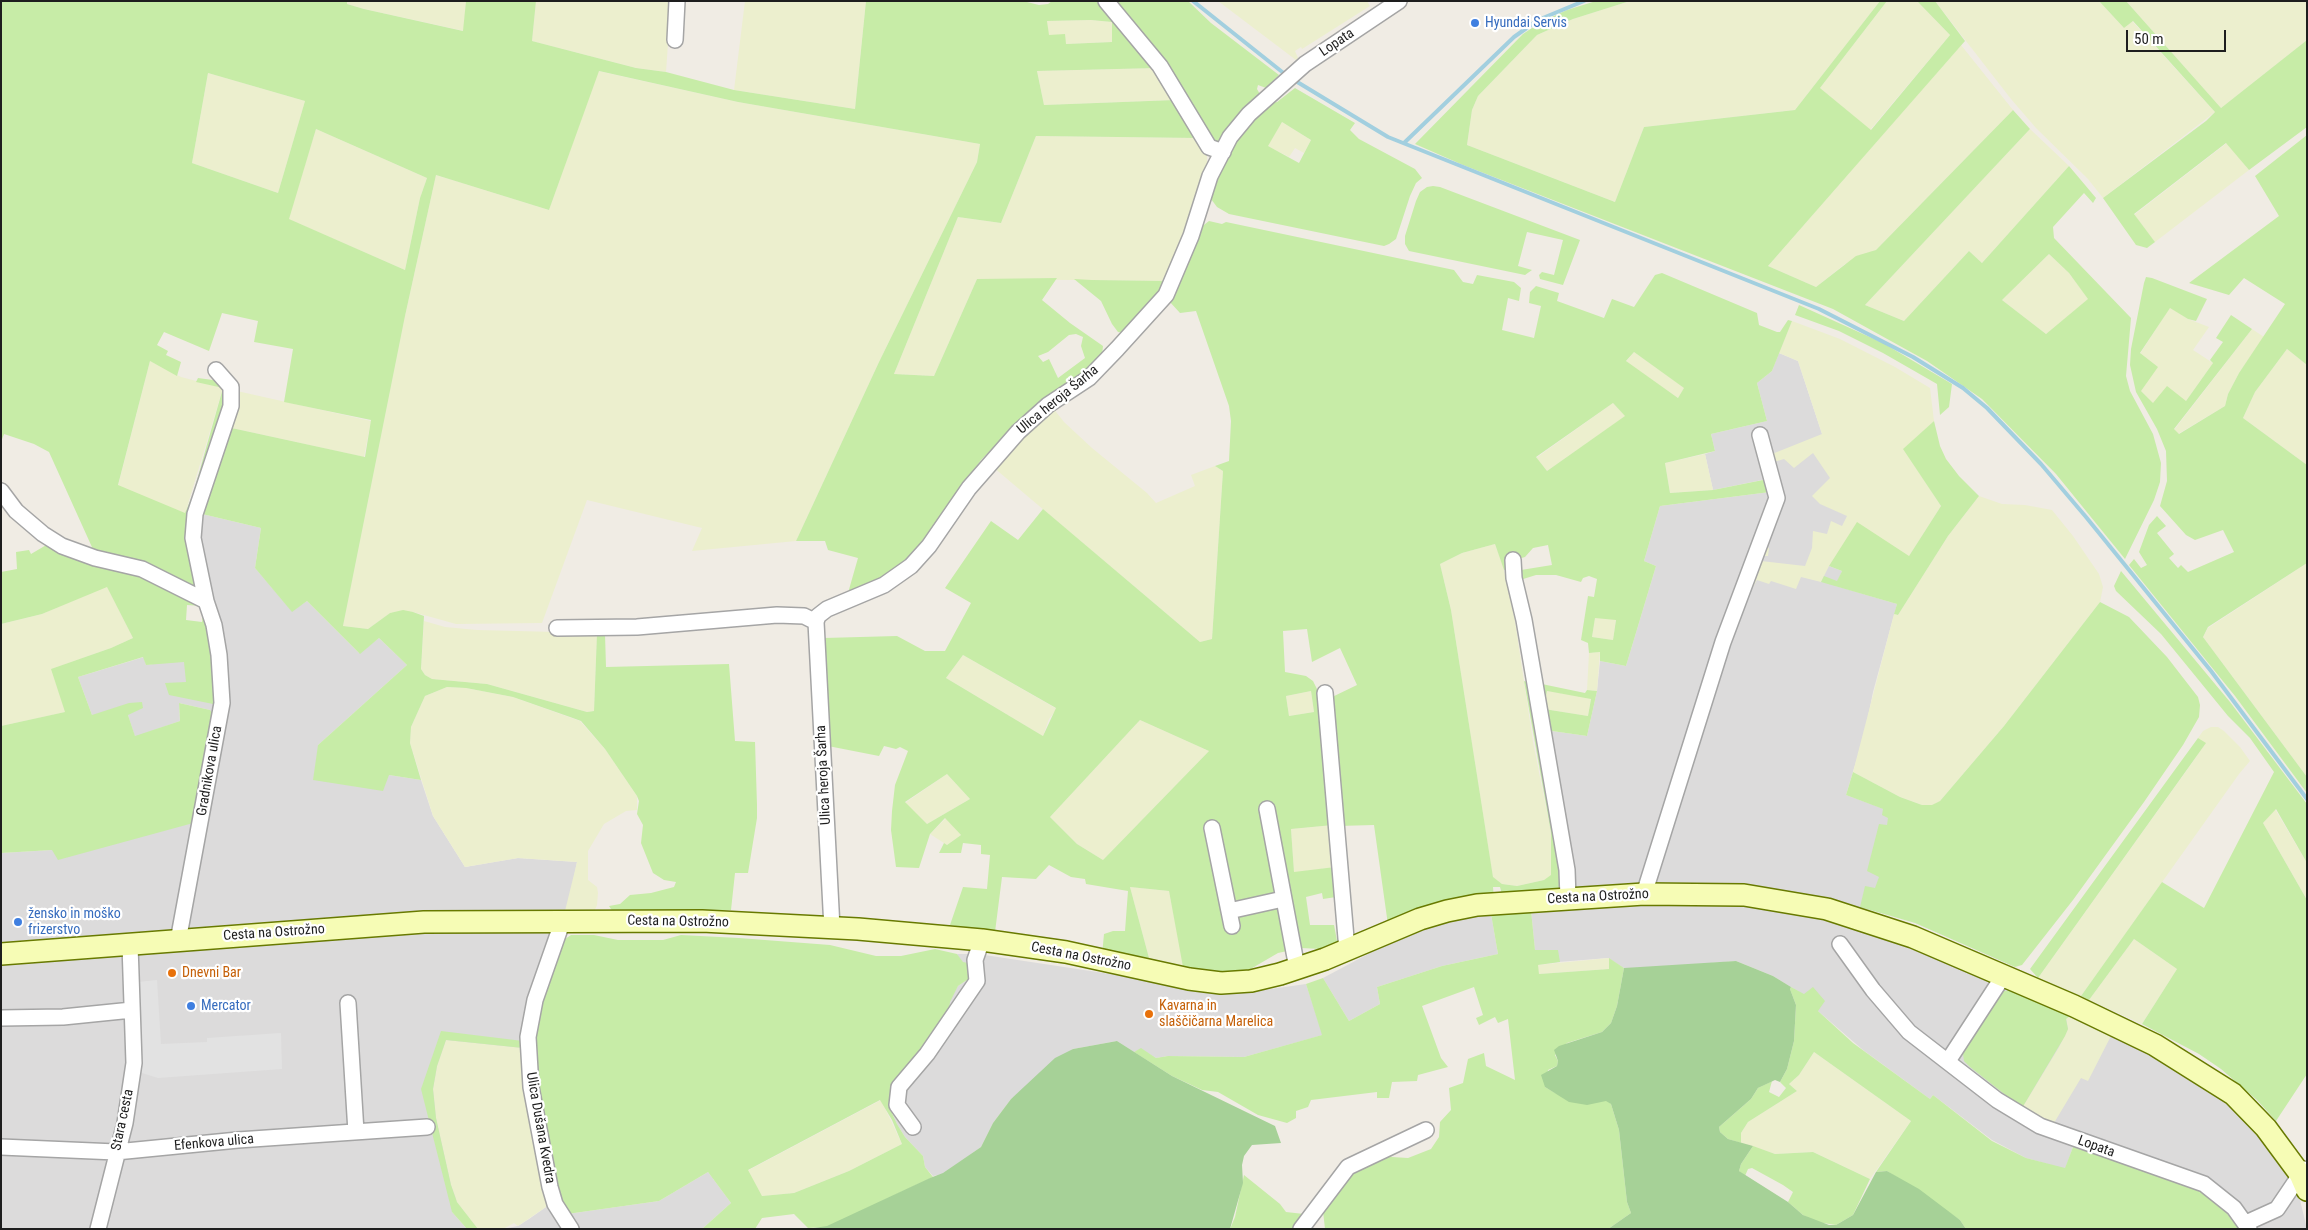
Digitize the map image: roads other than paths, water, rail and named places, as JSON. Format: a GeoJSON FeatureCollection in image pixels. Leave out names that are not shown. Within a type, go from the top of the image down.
{"type":"FeatureCollection","features":[{"type":"Feature","properties":{"kind":"street"},"geometry":{"type":"LineString","coordinates":[[675,40],[677,1]]}},
{"type":"Feature","properties":{"kind":"street"},"geometry":{"type":"LineString","coordinates":[[1106,1],[1160,66],[1209,146],[1223,152]]}},
{"type":"Feature","properties":{"kind":"street","name":"Lopata"},"geometry":{"type":"LineString","coordinates":[[1280,89],[1305,64],[1398,1]]}},
{"type":"Feature","properties":{"kind":"street","name":"Ulica heroja Šarha"},"geometry":{"type":"LineString","coordinates":[[832,928],[816,622],[818,616],[827,610],[884,585],[911,566],[929,546],[970,488],[1018,432],[1048,406],[1089,378],[1166,295],[1191,236],[1210,176],[1230,137],[1249,114],[1280,89]]}},
{"type":"Feature","properties":{"kind":"street","name":"Gradnikova ulica"},"geometry":{"type":"LineString","coordinates":[[178,941],[222,702],[219,655],[214,625],[206,601],[193,538],[195,514],[227,423],[233,393],[226,380],[216,370]]}},
{"type":"Feature","properties":{"kind":"street"},"geometry":{"type":"LineString","coordinates":[[1644,894],[1723,642],[1777,498],[1760,435]]}},
{"type":"Feature","properties":{"kind":"street"},"geometry":{"type":"LineString","coordinates":[[1,491],[16,511],[43,534],[62,546],[142,569],[206,601]]}},
{"type":"Feature","properties":{"kind":"street"},"geometry":{"type":"LineString","coordinates":[[1513,560],[1514,578],[1524,620],[1567,870],[1568,898]]}},
{"type":"Feature","properties":{"kind":"street"},"geometry":{"type":"LineString","coordinates":[[557,628],[637,627],[777,615],[804,616],[816,622]]}},
{"type":"Feature","properties":{"kind":"street"},"geometry":{"type":"LineString","coordinates":[[1325,693],[1347,950]]}},
{"type":"Feature","properties":{"kind":"street"},"geometry":{"type":"LineString","coordinates":[[1266,809],[1296,968]]}},
{"type":"Feature","properties":{"kind":"street"},"geometry":{"type":"LineString","coordinates":[[1212,828],[1230,919],[1283,900]]}},
{"type":"Feature","properties":{"kind":"street","name":"Cesta na Ostrožno"},"geometry":{"type":"LineString","coordinates":[[1,954],[424,922],[560,928],[702,921],[832,928],[982,940],[1066,952],[1189,979],[1221,983],[1252,981],[1296,968],[1447,911],[1478,905],[1644,894],[1744,895],[1795,903],[1856,917],[1914,937],[2074,1006],[2155,1045],[2233,1094],[2266,1128],[2304,1177]]}},
{"type":"Feature","properties":{"kind":"street","name":"Ulica Dušana Kvedra"},"geometry":{"type":"LineString","coordinates":[[560,928],[531,1016],[529,1045],[531,1087],[550,1187],[555,1204],[571,1229]]}},
{"type":"Feature","properties":{"kind":"street"},"geometry":{"type":"LineString","coordinates":[[913,1127],[897,1105],[899,1087],[927,1054],[977,981],[976,960],[982,940]]}},
{"type":"Feature","properties":{"kind":"street","name":"Lopata"},"geometry":{"type":"LineString","coordinates":[[1840,944],[1873,990],[1909,1032],[1997,1100],[2040,1126],[2204,1184],[2222,1196],[2247,1226],[2277,1209],[2304,1177]]}},
{"type":"Feature","properties":{"kind":"street","name":"Stara cesta"},"geometry":{"type":"LineString","coordinates":[[98,1229],[116,1152],[125,1123],[134,1063],[130,945]]}},
{"type":"Feature","properties":{"kind":"street"},"geometry":{"type":"LineString","coordinates":[[1948,1061],[2004,975]]}},
{"type":"Feature","properties":{"kind":"street"},"geometry":{"type":"LineString","coordinates":[[348,1003],[356,1132]]}},
{"type":"Feature","properties":{"kind":"street"},"geometry":{"type":"LineString","coordinates":[[1,1018],[63,1017],[132,1010]]}},
{"type":"Feature","properties":{"kind":"street","name":"Efenkova ulica"},"geometry":{"type":"LineString","coordinates":[[1,1147],[116,1152],[427,1127]]}},
{"type":"Feature","properties":{"kind":"street"},"geometry":{"type":"LineString","coordinates":[[1301,1229],[1348,1168],[1426,1130]]}},
{"type":"Feature","properties":{"kind":"waterway"},"geometry":{"type":"LineString","coordinates":[[1193,1],[1286,75]]}},
{"type":"Feature","properties":{"kind":"waterway"},"geometry":{"type":"LineString","coordinates":[[1404,143],[1514,37],[1538,20],[1584,1]]}},
{"type":"Feature","properties":{"kind":"waterway"},"geometry":{"type":"LineString","coordinates":[[1294,80],[1388,137],[1819,309],[1913,357],[1963,388],[1987,408],[2041,464],[2086,517],[2211,671],[2307,799]]}},
{"type":"Feature","properties":{"kind":"place","name":"Hyundai Servis"},"geometry":{"type":"Point","coordinates":[1475,23]}},
{"type":"Feature","properties":{"kind":"place","name":"žensko in moško frizerstvo"},"geometry":{"type":"Point","coordinates":[18,922]}},
{"type":"Feature","properties":{"kind":"place","name":"Dnevni Bar"},"geometry":{"type":"Point","coordinates":[172,973]}},
{"type":"Feature","properties":{"kind":"place","name":"Mercator"},"geometry":{"type":"Point","coordinates":[191,1006]}},
{"type":"Feature","properties":{"kind":"place","name":"Kavarna in slaščičarna Marelica"},"geometry":{"type":"Point","coordinates":[1149,1014]}}]}
